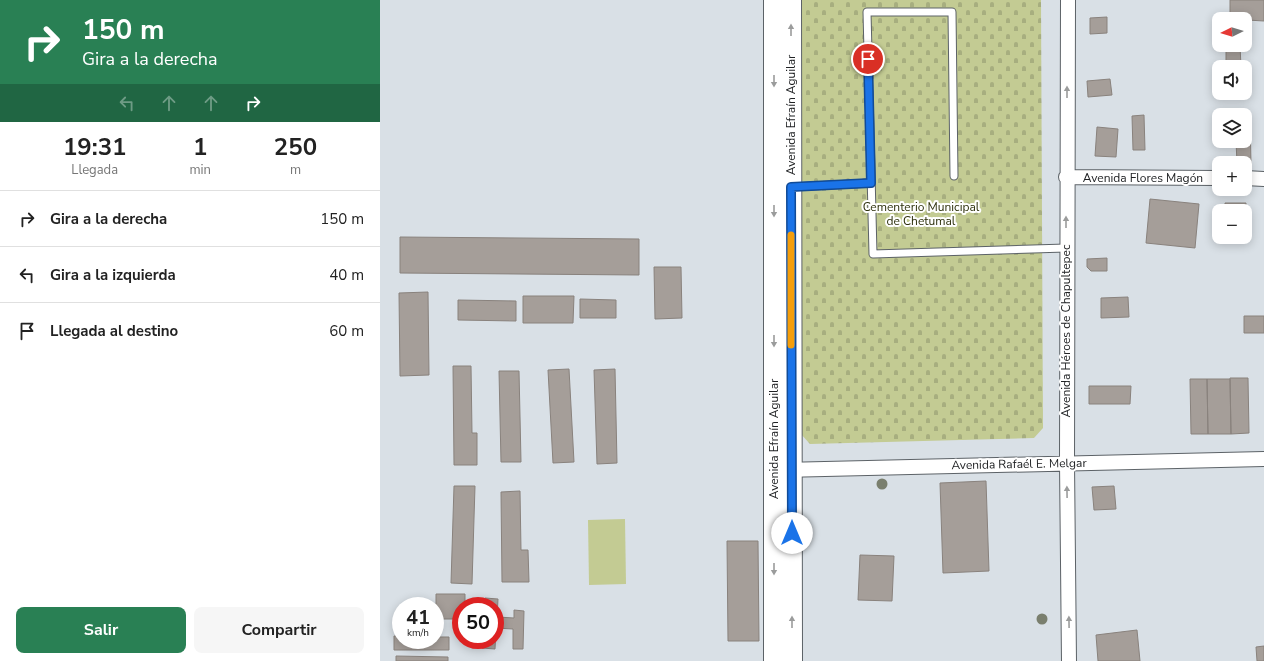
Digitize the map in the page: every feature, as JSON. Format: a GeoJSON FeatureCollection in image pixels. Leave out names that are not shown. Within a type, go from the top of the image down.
{"type":"FeatureCollection","features":[{"type":"Feature","properties":{"kind":"main road","name":"Avenida Efraín Aguilar"},"geometry":{"type":"LineString","coordinates":[[774,0],[783,470],[792,661]]}},
{"type":"Feature","properties":{"kind":"main road","name":"Avenida Efraín Aguilar"},"geometry":{"type":"LineString","coordinates":[[774,661],[783,470],[791,187],[791,0]]}},
{"type":"Feature","properties":{"kind":"street","name":"Avenida Héroes de Chapultepec"},"geometry":{"type":"LineString","coordinates":[[1068,0],[1066,248],[1069,661]]}},
{"type":"Feature","properties":{"kind":"street","name":"Avenida Flores Magón"},"geometry":{"type":"LineString","coordinates":[[1066,177],[1212,178]]}},
{"type":"Feature","properties":{"kind":"street"},"geometry":{"type":"LineString","coordinates":[[1252,178],[1264,178]]}},
{"type":"Feature","properties":{"kind":"street","name":"Avenida Rafaél E. Melgar"},"geometry":{"type":"LineString","coordinates":[[783,470],[1264,459]]}},
{"type":"Feature","properties":{"kind":"lane"},"geometry":{"type":"LineString","coordinates":[[954,176],[952,12],[867,12],[873,254],[1066,248]]}},
{"type":"Feature","properties":{"kind":"lane"},"geometry":{"type":"LineString","coordinates":[[791,187],[871,183]]}},
{"type":"Feature","properties":{"kind":"green space","name":"Cementerio Municipal de Chetumal"},"geometry":{"type":"Polygon","coordinates":[[[799,0],[1041,0],[1043,428],[1034,438],[810,444],[800,433],[799,0]]]}},
{"type":"Feature","properties":{"kind":"green space"},"geometry":{"type":"Polygon","coordinates":[[[625,519],[626,584],[589,585],[588,520],[625,519]]]}},
{"type":"Feature","properties":{"kind":"building"},"geometry":{"type":"Polygon","coordinates":[[[1230,0],[1264,0],[1264,21],[1252,20],[1252,12],[1230,12],[1230,0]]]}},
{"type":"Feature","properties":{"kind":"building"},"geometry":{"type":"Polygon","coordinates":[[[1107,17],[1107,33],[1090,34],[1090,18],[1107,17]]]}},
{"type":"Feature","properties":{"kind":"building"},"geometry":{"type":"Polygon","coordinates":[[[1226,52],[1240,52],[1241,60],[1226,60],[1226,52]]]}},
{"type":"Feature","properties":{"kind":"building"},"geometry":{"type":"Polygon","coordinates":[[[1110,79],[1112,95],[1088,97],[1087,81],[1110,79]]]}},
{"type":"Feature","properties":{"kind":"building"},"geometry":{"type":"Polygon","coordinates":[[[1144,115],[1145,150],[1133,150],[1132,116],[1144,115]]]}},
{"type":"Feature","properties":{"kind":"building"},"geometry":{"type":"Polygon","coordinates":[[[1097,127],[1118,129],[1116,157],[1095,156],[1097,127]]]}},
{"type":"Feature","properties":{"kind":"building"},"geometry":{"type":"Polygon","coordinates":[[[1236,148],[1251,148],[1251,156],[1237,156],[1236,148]]]}},
{"type":"Feature","properties":{"kind":"building"},"geometry":{"type":"Polygon","coordinates":[[[1150,199],[1199,204],[1195,248],[1146,243],[1150,199]]]}},
{"type":"Feature","properties":{"kind":"building"},"geometry":{"type":"Polygon","coordinates":[[[1225,203],[1246,203],[1246,204],[1225,203]]]}},
{"type":"Feature","properties":{"kind":"building"},"geometry":{"type":"Polygon","coordinates":[[[400,237],[639,239],[639,275],[400,273],[400,237]]]}},
{"type":"Feature","properties":{"kind":"building"},"geometry":{"type":"Polygon","coordinates":[[[1107,258],[1107,271],[1091,271],[1087,267],[1087,259],[1107,258]]]}},
{"type":"Feature","properties":{"kind":"building"},"geometry":{"type":"Polygon","coordinates":[[[654,267],[681,267],[682,318],[655,319],[654,267]]]}},
{"type":"Feature","properties":{"kind":"building"},"geometry":{"type":"Polygon","coordinates":[[[428,292],[429,375],[400,376],[399,293],[428,292]]]}},
{"type":"Feature","properties":{"kind":"building"},"geometry":{"type":"Polygon","coordinates":[[[523,296],[574,296],[573,323],[523,323],[523,296]]]}},
{"type":"Feature","properties":{"kind":"building"},"geometry":{"type":"Polygon","coordinates":[[[1128,297],[1129,317],[1101,318],[1101,298],[1128,297]]]}},
{"type":"Feature","properties":{"kind":"building"},"geometry":{"type":"Polygon","coordinates":[[[580,299],[616,300],[616,318],[580,318],[580,299]]]}},
{"type":"Feature","properties":{"kind":"building"},"geometry":{"type":"Polygon","coordinates":[[[458,300],[516,301],[516,321],[458,320],[458,300]]]}},
{"type":"Feature","properties":{"kind":"building"},"geometry":{"type":"Polygon","coordinates":[[[1244,316],[1264,316],[1264,333],[1244,333],[1244,316]]]}},
{"type":"Feature","properties":{"kind":"building"},"geometry":{"type":"Polygon","coordinates":[[[453,366],[471,366],[472,433],[477,433],[477,465],[454,465],[453,366]]]}},
{"type":"Feature","properties":{"kind":"building"},"geometry":{"type":"Polygon","coordinates":[[[569,369],[574,462],[553,463],[548,370],[569,369]]]}},
{"type":"Feature","properties":{"kind":"building"},"geometry":{"type":"Polygon","coordinates":[[[615,369],[617,463],[597,464],[594,370],[615,369]]]}},
{"type":"Feature","properties":{"kind":"building"},"geometry":{"type":"Polygon","coordinates":[[[499,371],[519,371],[521,462],[501,462],[499,371]]]}},
{"type":"Feature","properties":{"kind":"building"},"geometry":{"type":"Polygon","coordinates":[[[1230,378],[1248,378],[1249,433],[1231,434],[1230,378]]]}},
{"type":"Feature","properties":{"kind":"building"},"geometry":{"type":"Polygon","coordinates":[[[1190,379],[1207,379],[1208,434],[1191,434],[1190,379]]]}},
{"type":"Feature","properties":{"kind":"building"},"geometry":{"type":"Polygon","coordinates":[[[1207,379],[1230,379],[1231,434],[1208,434],[1207,379]]]}},
{"type":"Feature","properties":{"kind":"building"},"geometry":{"type":"Polygon","coordinates":[[[1089,386],[1131,386],[1130,404],[1089,404],[1089,386]]]}},
{"type":"Feature","properties":{"kind":"building"},"geometry":{"type":"Polygon","coordinates":[[[986,481],[989,571],[943,573],[940,483],[986,481]]]}},
{"type":"Feature","properties":{"kind":"building"},"geometry":{"type":"Polygon","coordinates":[[[454,486],[475,486],[472,584],[451,583],[454,486]]]}},
{"type":"Feature","properties":{"kind":"building"},"geometry":{"type":"Polygon","coordinates":[[[1114,486],[1116,509],[1094,510],[1092,487],[1114,486]]]}},
{"type":"Feature","properties":{"kind":"building"},"geometry":{"type":"Polygon","coordinates":[[[520,491],[521,550],[528,550],[529,582],[502,582],[501,492],[520,491]]]}},
{"type":"Feature","properties":{"kind":"building"},"geometry":{"type":"Polygon","coordinates":[[[727,541],[758,541],[759,641],[728,641],[727,541]]]}},
{"type":"Feature","properties":{"kind":"building"},"geometry":{"type":"Polygon","coordinates":[[[860,555],[894,556],[892,601],[858,600],[860,555]]]}},
{"type":"Feature","properties":{"kind":"building"},"geometry":{"type":"Polygon","coordinates":[[[436,594],[465,594],[465,597],[452,597],[452,619],[444,619],[444,597],[436,597],[436,594]]]}},
{"type":"Feature","properties":{"kind":"building"},"geometry":{"type":"Polygon","coordinates":[[[514,610],[524,611],[523,649],[513,649],[513,629],[504,628],[504,617],[514,618],[514,610]]]}},
{"type":"Feature","properties":{"kind":"building"},"geometry":{"type":"Polygon","coordinates":[[[1137,630],[1140,661],[1098,661],[1096,635],[1137,630]]]}},
{"type":"Feature","properties":{"kind":"building"},"geometry":{"type":"Polygon","coordinates":[[[444,637],[449,637],[449,650],[394,650],[444,649],[444,637]]]}},
{"type":"Feature","properties":{"kind":"building"},"geometry":{"type":"Polygon","coordinates":[[[1264,646],[1264,661],[1257,661],[1256,647],[1264,646]]]}},
{"type":"Feature","properties":{"kind":"building"},"geometry":{"type":"Polygon","coordinates":[[[396,656],[448,657],[448,661],[396,661],[396,656]]]}},
{"type":"Feature","properties":{"kind":"slow traffic"},"geometry":{"type":"LineString","coordinates":[[791,235],[791,345]]}},
{"type":"Feature","properties":{"kind":"route"},"geometry":{"type":"LineString","coordinates":[[792,533],[791,187],[871,183],[868,59]]}}]}
